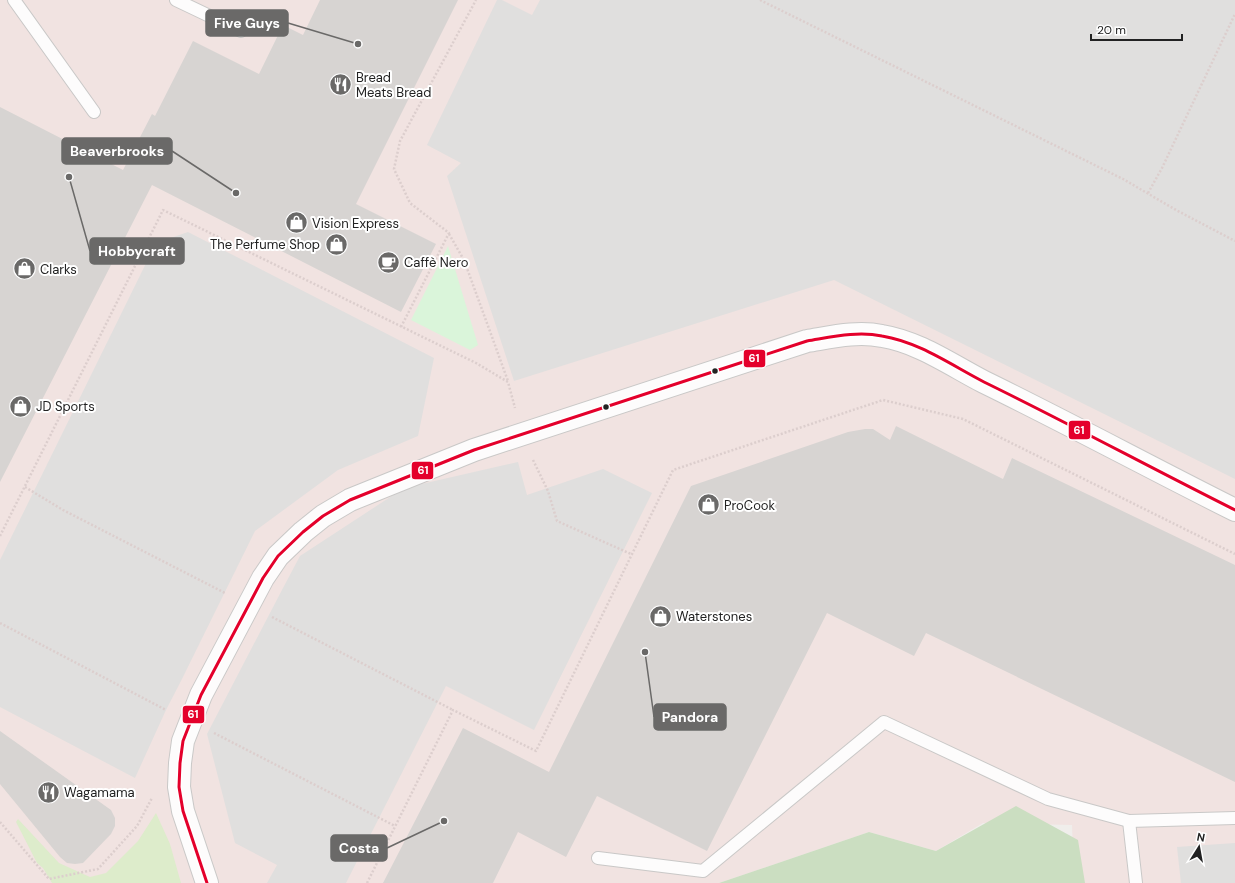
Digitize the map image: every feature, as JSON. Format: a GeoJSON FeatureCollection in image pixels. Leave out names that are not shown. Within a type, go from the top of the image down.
{"type":"FeatureCollection","features":[{"type":"Feature","properties":{"kind":"street"},"geometry":{"type":"LineString","coordinates":[[207,883],[183,811],[179,787],[183,741],[200,695],[263,578],[278,556],[303,532],[323,516],[350,500],[474,450],[807,341],[848,334],[882,336],[914,344],[979,379],[1235,510]]}},
{"type":"Feature","properties":{"kind":"lane"},"geometry":{"type":"LineString","coordinates":[[14,0],[94,112]]}},
{"type":"Feature","properties":{"kind":"lane"},"geometry":{"type":"LineString","coordinates":[[176,0],[241,31]]}},
{"type":"Feature","properties":{"kind":"lane"},"geometry":{"type":"LineString","coordinates":[[598,858],[702,871],[884,722],[1048,798],[1129,821],[1235,818]]}},
{"type":"Feature","properties":{"kind":"lane"},"geometry":{"type":"LineString","coordinates":[[1129,821],[1136,883]]}},
{"type":"Feature","properties":{"kind":"path"},"geometry":{"type":"LineString","coordinates":[[476,0],[400,140],[394,169],[410,203],[449,233],[464,260],[508,382],[521,435],[548,491],[557,522],[631,554]]}},
{"type":"Feature","properties":{"kind":"path"},"geometry":{"type":"LineString","coordinates":[[760,0],[1123,179],[1176,210],[1235,241]]}},
{"type":"Feature","properties":{"kind":"path"},"geometry":{"type":"LineString","coordinates":[[1148,193],[1165,161],[1235,14]]}},
{"type":"Feature","properties":{"kind":"path"},"geometry":{"type":"LineString","coordinates":[[0,536],[163,210],[476,363],[508,382]]}},
{"type":"Feature","properties":{"kind":"path"},"geometry":{"type":"LineString","coordinates":[[400,327],[449,233]]}},
{"type":"Feature","properties":{"kind":"path"},"geometry":{"type":"LineString","coordinates":[[367,883],[453,710],[536,751],[673,470],[883,400],[963,419],[1235,554]]}},
{"type":"Feature","properties":{"kind":"path"},"geometry":{"type":"LineString","coordinates":[[165,717],[166,710]]}},
{"type":"Feature","properties":{"kind":"path"},"geometry":{"type":"LineString","coordinates":[[49,879],[98,869],[137,826],[154,795]]}},
{"type":"Feature","properties":{"kind":"path"},"geometry":{"type":"LineString","coordinates":[[0,822],[49,879],[50,883]]}},
{"type":"Feature","properties":{"kind":"shaded area"},"geometry":{"type":"Polygon","coordinates":[[[0,0],[1235,0],[1235,883],[1074,883],[1072,825],[983,823],[936,851],[869,832],[719,883],[0,883],[0,0]]]}},
{"type":"Feature","properties":{"kind":"shaded area"},"geometry":{"type":"Polygon","coordinates":[[[497,0],[502,0],[532,15],[540,0],[1235,0],[1235,479],[834,280],[514,381],[447,176],[461,163],[427,145],[497,0]]]}},
{"type":"Feature","properties":{"kind":"shaded area"},"geometry":{"type":"Polygon","coordinates":[[[188,232],[434,358],[418,436],[338,470],[255,531],[166,710],[135,778],[0,707],[0,560],[156,243],[188,232]]]}},
{"type":"Feature","properties":{"kind":"shaded area"},"geometry":{"type":"Polygon","coordinates":[[[518,462],[527,495],[603,469],[652,493],[534,730],[446,686],[346,883],[267,883],[277,865],[235,843],[207,734],[300,556],[404,488],[518,462]]]}},
{"type":"Feature","properties":{"kind":"shaded area"},"geometry":{"type":"Polygon","coordinates":[[[1235,843],[1235,883],[1181,883],[1177,847],[1235,843]]]}},
{"type":"Feature","properties":{"kind":"green space"},"geometry":{"type":"Polygon","coordinates":[[[448,246],[478,345],[470,350],[411,320],[448,246]]]}},
{"type":"Feature","properties":{"kind":"green space"},"geometry":{"type":"Polygon","coordinates":[[[1016,806],[1078,840],[1085,883],[719,883],[869,832],[936,851],[1016,806]]]}},
{"type":"Feature","properties":{"kind":"green space"},"geometry":{"type":"Polygon","coordinates":[[[156,813],[170,844],[181,883],[52,883],[43,868],[37,863],[16,822],[18,819],[59,863],[90,877],[106,873],[138,841],[156,813]]]}},
{"type":"Feature","properties":{"kind":"building"},"geometry":{"type":"Polygon","coordinates":[[[320,0],[458,0],[356,204],[436,244],[401,312],[152,185],[0,482],[0,107],[123,170],[152,114],[155,116],[193,41],[259,74],[283,25],[303,35],[320,0]]]}},
{"type":"Feature","properties":{"kind":"building"},"geometry":{"type":"Polygon","coordinates":[[[896,426],[1003,479],[1012,458],[1235,565],[1235,782],[926,633],[914,656],[827,613],[707,851],[597,796],[566,857],[518,832],[493,883],[383,883],[463,728],[549,772],[691,486],[848,432],[873,429],[890,440],[896,426]]]}},
{"type":"Feature","properties":{"kind":"building"},"geometry":{"type":"Polygon","coordinates":[[[0,731],[111,810],[115,818],[115,826],[111,834],[83,863],[67,863],[60,857],[0,784],[0,731]]]}},
{"type":"Feature","properties":{"kind":"transit line","name":"61"},"geometry":{"type":"LineString","coordinates":[[207,883],[183,811],[179,787],[183,741],[201,695],[263,578],[278,556],[303,532],[323,516],[350,500],[474,450],[807,341],[844,335],[863,334],[896,339],[922,349],[1235,510]]}},
{"type":"Feature","properties":{"kind":"place","name":"Five Guys"},"geometry":{"type":"Point","coordinates":[358,44]}},
{"type":"Feature","properties":{"kind":"place","name":"Bread Meats Bread"},"geometry":{"type":"Point","coordinates":[341,84]}},
{"type":"Feature","properties":{"kind":"place","name":"Hobbycraft"},"geometry":{"type":"Point","coordinates":[69,177]}},
{"type":"Feature","properties":{"kind":"place","name":"Beaverbrooks"},"geometry":{"type":"Point","coordinates":[236,193]}},
{"type":"Feature","properties":{"kind":"place","name":"Vision Express"},"geometry":{"type":"Point","coordinates":[296,223]}},
{"type":"Feature","properties":{"kind":"place","name":"The Perfume Shop"},"geometry":{"type":"Point","coordinates":[336,244]}},
{"type":"Feature","properties":{"kind":"place","name":"Caffè Nero"},"geometry":{"type":"Point","coordinates":[388,262]}},
{"type":"Feature","properties":{"kind":"place","name":"Clarks"},"geometry":{"type":"Point","coordinates":[24,269]}},
{"type":"Feature","properties":{"kind":"place","name":"JD Sports"},"geometry":{"type":"Point","coordinates":[20,406]}},
{"type":"Feature","properties":{"kind":"place","name":"ProCook"},"geometry":{"type":"Point","coordinates":[708,505]}},
{"type":"Feature","properties":{"kind":"place","name":"Waterstones"},"geometry":{"type":"Point","coordinates":[661,616]}},
{"type":"Feature","properties":{"kind":"place","name":"Pandora"},"geometry":{"type":"Point","coordinates":[645,652]}},
{"type":"Feature","properties":{"kind":"place","name":"Wagamama"},"geometry":{"type":"Point","coordinates":[48,792]}},
{"type":"Feature","properties":{"kind":"place","name":"Costa"},"geometry":{"type":"Point","coordinates":[444,821]}}]}
